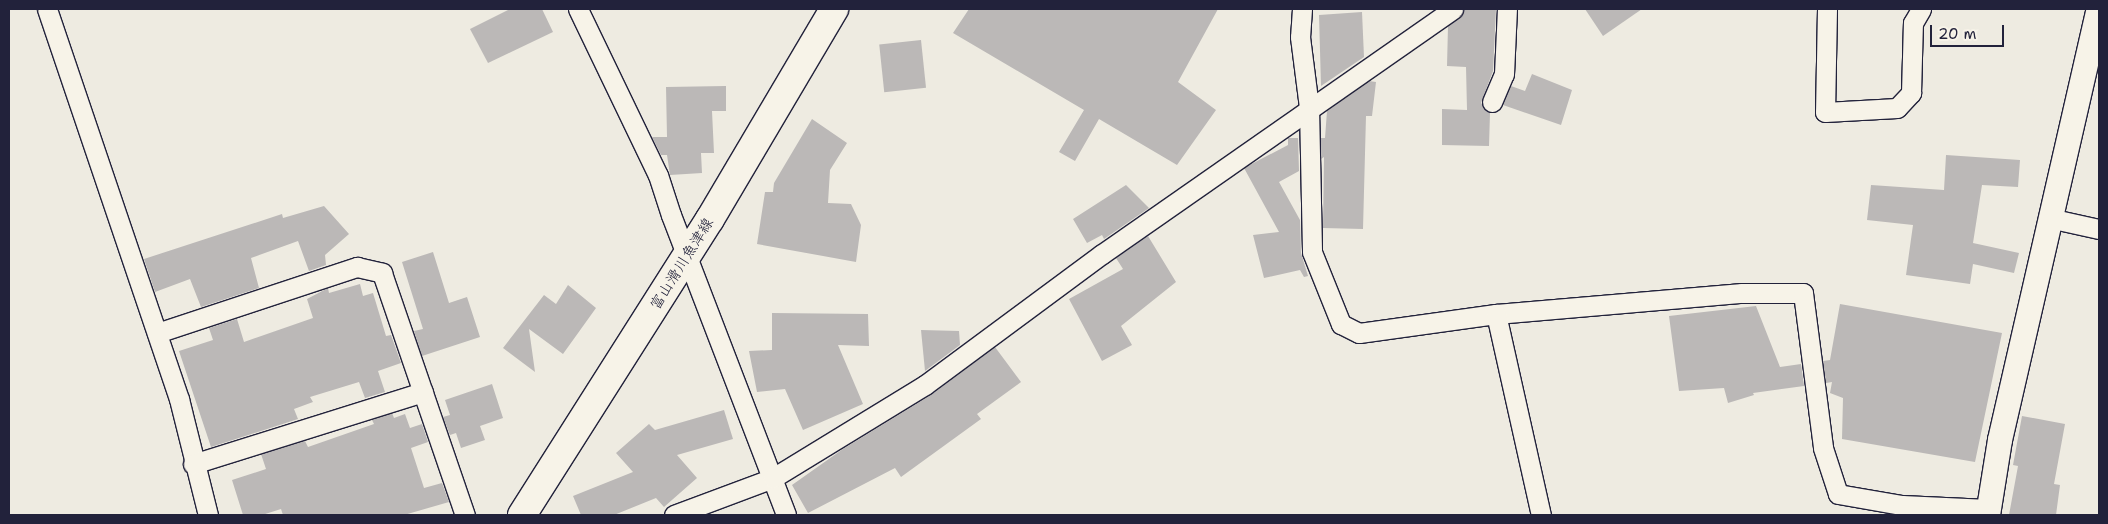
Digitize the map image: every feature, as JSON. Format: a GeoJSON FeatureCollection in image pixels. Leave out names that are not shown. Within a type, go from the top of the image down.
{"type":"FeatureCollection","features":[{"type":"Feature","properties":{"kind":"main road","name":"富山滑川魚津線"},"geometry":{"type":"LineString","coordinates":[[522,515],[687,256],[834,9]]}},
{"type":"Feature","properties":{"kind":"street"},"geometry":{"type":"LineString","coordinates":[[46,9],[179,399],[193,464],[208,515]]}},
{"type":"Feature","properties":{"kind":"street"},"geometry":{"type":"LineString","coordinates":[[578,9],[658,175],[786,515]]}},
{"type":"Feature","properties":{"kind":"street"},"geometry":{"type":"LineString","coordinates":[[1302,9],[1300,37],[1309,107],[1312,252],[1341,324],[1359,333],[1496,314],[1742,293],[1803,293],[1823,448],[1838,494],[1902,505],[1988,512],[2049,218],[2099,9]]}},
{"type":"Feature","properties":{"kind":"street"},"geometry":{"type":"LineString","coordinates":[[674,515],[773,478],[925,385],[1309,107],[1454,9]]}},
{"type":"Feature","properties":{"kind":"street"},"geometry":{"type":"LineString","coordinates":[[1492,102],[1504,74],[1507,9]]}},
{"type":"Feature","properties":{"kind":"street"},"geometry":{"type":"LineString","coordinates":[[1827,9],[1825,112],[1897,108],[1912,93],[1913,23],[1921,9]]}},
{"type":"Feature","properties":{"kind":"street"},"geometry":{"type":"LineString","coordinates":[[2049,218],[2099,229]]}},
{"type":"Feature","properties":{"kind":"street"},"geometry":{"type":"LineString","coordinates":[[156,333],[357,267],[382,273],[465,515]]}},
{"type":"Feature","properties":{"kind":"street"},"geometry":{"type":"LineString","coordinates":[[1496,314],[1541,515]]}},
{"type":"Feature","properties":{"kind":"street"},"geometry":{"type":"LineString","coordinates":[[193,464],[423,392]]}},
{"type":"Feature","properties":{"kind":"building"},"geometry":{"type":"Polygon","coordinates":[[[510,9],[542,9],[553,32],[488,63],[470,29],[510,9]]]}},
{"type":"Feature","properties":{"kind":"building"},"geometry":{"type":"Polygon","coordinates":[[[969,9],[1218,9],[1178,82],[1216,110],[1177,165],[1099,119],[1075,161],[1059,152],[1084,110],[953,33],[969,9]]]}},
{"type":"Feature","properties":{"kind":"building"},"geometry":{"type":"Polygon","coordinates":[[[1464,9],[1496,9],[1493,71],[1481,103],[1490,113],[1489,146],[1442,145],[1442,109],[1467,110],[1466,67],[1447,66],[1448,26],[1460,18],[1464,9]]]}},
{"type":"Feature","properties":{"kind":"building"},"geometry":{"type":"Polygon","coordinates":[[[1585,9],[1642,9],[1603,36],[1585,9]]]}},
{"type":"Feature","properties":{"kind":"building"},"geometry":{"type":"Polygon","coordinates":[[[1362,12],[1364,57],[1321,86],[1319,15],[1362,12]]]}},
{"type":"Feature","properties":{"kind":"building"},"geometry":{"type":"Polygon","coordinates":[[[921,40],[926,88],[884,92],[879,44],[921,40]]]}},
{"type":"Feature","properties":{"kind":"building"},"geometry":{"type":"Polygon","coordinates":[[[1532,74],[1572,90],[1561,125],[1503,105],[1511,86],[1525,91],[1532,74]]]}},
{"type":"Feature","properties":{"kind":"building"},"geometry":{"type":"Polygon","coordinates":[[[1369,81],[1376,82],[1372,116],[1366,116],[1363,229],[1323,228],[1324,157],[1321,159],[1321,138],[1325,138],[1327,111],[1369,81]]]}},
{"type":"Feature","properties":{"kind":"building"},"geometry":{"type":"Polygon","coordinates":[[[726,86],[726,111],[712,111],[714,153],[701,153],[702,173],[670,175],[667,155],[661,155],[652,137],[667,137],[666,87],[726,86]]]}},
{"type":"Feature","properties":{"kind":"building"},"geometry":{"type":"Polygon","coordinates":[[[812,119],[847,143],[830,170],[828,203],[851,204],[861,225],[856,262],[757,244],[765,192],[773,192],[774,183],[812,119]]]}},
{"type":"Feature","properties":{"kind":"building"},"geometry":{"type":"Polygon","coordinates":[[[1288,138],[1298,138],[1299,171],[1279,182],[1300,220],[1301,253],[1308,276],[1304,277],[1300,270],[1264,278],[1253,235],[1279,232],[1244,168],[1288,145],[1288,138]]]}},
{"type":"Feature","properties":{"kind":"building"},"geometry":{"type":"Polygon","coordinates":[[[1946,155],[2020,160],[2018,187],[1982,185],[1973,243],[2019,253],[2014,273],[1973,264],[1970,284],[1906,275],[1913,225],[1867,220],[1871,185],[1944,190],[1946,155]]]}},
{"type":"Feature","properties":{"kind":"building"},"geometry":{"type":"Polygon","coordinates":[[[1126,185],[1149,208],[1104,239],[1102,235],[1087,243],[1073,219],[1126,185]]]}},
{"type":"Feature","properties":{"kind":"building"},"geometry":{"type":"Polygon","coordinates":[[[324,206],[349,234],[325,255],[326,265],[309,271],[298,241],[251,258],[259,288],[201,307],[190,279],[155,292],[144,259],[282,214],[283,218],[324,206]]]}},
{"type":"Feature","properties":{"kind":"building"},"geometry":{"type":"Polygon","coordinates":[[[1148,236],[1176,282],[1121,326],[1132,345],[1102,361],[1069,299],[1123,269],[1116,258],[1148,236]]]}},
{"type":"Feature","properties":{"kind":"building"},"geometry":{"type":"Polygon","coordinates":[[[433,252],[449,303],[467,297],[480,337],[422,356],[414,331],[423,329],[402,262],[433,252]]]}},
{"type":"Feature","properties":{"kind":"building"},"geometry":{"type":"Polygon","coordinates":[[[360,284],[363,296],[373,293],[386,336],[391,335],[401,363],[378,371],[385,392],[365,398],[359,382],[310,397],[313,402],[294,409],[298,419],[211,447],[179,351],[213,340],[209,328],[237,319],[244,342],[313,318],[307,299],[328,288],[329,293],[360,284]]]}},
{"type":"Feature","properties":{"kind":"building"},"geometry":{"type":"Polygon","coordinates":[[[568,285],[596,308],[563,354],[529,329],[535,372],[503,348],[544,295],[556,304],[568,285]]]}},
{"type":"Feature","properties":{"kind":"building"},"geometry":{"type":"Polygon","coordinates":[[[1840,304],[2002,333],[1975,462],[1842,439],[1843,398],[1830,393],[1832,382],[1826,383],[1823,361],[1830,360],[1840,304]]]}},
{"type":"Feature","properties":{"kind":"building"},"geometry":{"type":"Polygon","coordinates":[[[1756,306],[1780,367],[1801,364],[1804,386],[1753,393],[1754,395],[1728,403],[1724,388],[1679,391],[1669,316],[1756,306]]]}},
{"type":"Feature","properties":{"kind":"building"},"geometry":{"type":"Polygon","coordinates":[[[772,313],[868,314],[869,346],[838,345],[863,404],[803,430],[785,389],[757,392],[749,351],[772,350],[772,313]]]}},
{"type":"Feature","properties":{"kind":"building"},"geometry":{"type":"Polygon","coordinates":[[[921,330],[959,331],[960,345],[925,371],[921,330]]]}},
{"type":"Feature","properties":{"kind":"building"},"geometry":{"type":"Polygon","coordinates":[[[995,347],[1021,382],[977,414],[981,419],[901,477],[895,468],[808,513],[792,485],[843,449],[931,395],[995,347]]]}},
{"type":"Feature","properties":{"kind":"building"},"geometry":{"type":"Polygon","coordinates":[[[492,384],[503,418],[480,426],[485,440],[461,448],[456,433],[450,435],[443,417],[450,415],[445,400],[492,384]]]}},
{"type":"Feature","properties":{"kind":"building"},"geometry":{"type":"Polygon","coordinates":[[[724,410],[733,439],[677,455],[697,478],[664,507],[656,498],[614,515],[581,515],[573,496],[633,472],[616,453],[649,424],[655,430],[724,410]]]}},
{"type":"Feature","properties":{"kind":"building"},"geometry":{"type":"Polygon","coordinates":[[[392,413],[394,418],[405,414],[410,428],[422,424],[428,442],[411,448],[424,488],[442,483],[449,502],[404,515],[283,515],[281,509],[262,515],[243,515],[232,480],[266,469],[261,454],[305,441],[308,447],[374,424],[372,420],[392,413]]]}},
{"type":"Feature","properties":{"kind":"building"},"geometry":{"type":"Polygon","coordinates":[[[2022,416],[2065,424],[2054,484],[2060,485],[2056,515],[2009,515],[2018,466],[2013,465],[2022,416]]]}}]}
